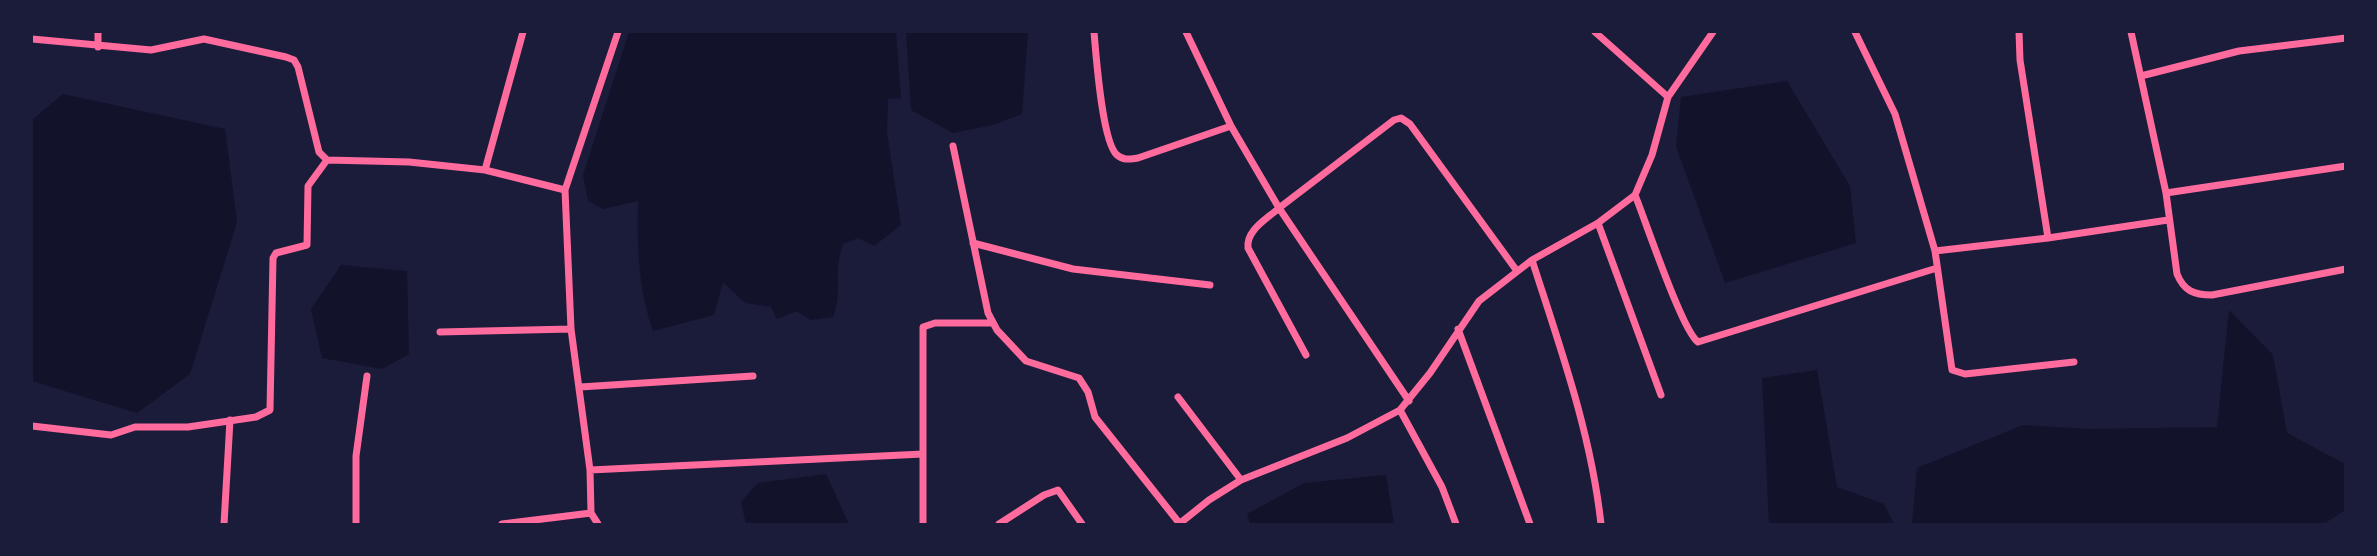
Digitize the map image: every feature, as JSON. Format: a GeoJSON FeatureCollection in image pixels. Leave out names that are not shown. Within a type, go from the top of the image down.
{"type":"FeatureCollection","features":[{"type":"Feature","properties":{"kind":"street"},"geometry":{"type":"LineString","coordinates":[[98,32],[98,47]]}},
{"type":"Feature","properties":{"kind":"street"},"geometry":{"type":"LineString","coordinates":[[485,170],[523,32]]}},
{"type":"Feature","properties":{"kind":"street"},"geometry":{"type":"LineString","coordinates":[[598,524],[591,513],[590,470],[571,329],[565,190],[618,32]]}},
{"type":"Feature","properties":{"kind":"street"},"geometry":{"type":"LineString","coordinates":[[1094,32],[1105,121],[1116,155],[1125,160],[1138,158],[1231,126]]}},
{"type":"Feature","properties":{"kind":"street"},"geometry":{"type":"LineString","coordinates":[[1186,32],[1231,126],[1279,208],[1409,401]]}},
{"type":"Feature","properties":{"kind":"street"},"geometry":{"type":"LineString","coordinates":[[1595,32],[1668,97]]}},
{"type":"Feature","properties":{"kind":"street"},"geometry":{"type":"LineString","coordinates":[[953,146],[993,323],[1026,361],[1079,378],[1088,392],[1096,417],[1179,524],[1209,500],[1241,480],[1348,438],[1400,410],[1479,301],[1532,260],[1598,223],[1635,194],[1652,155],[1668,97],[1713,32]]}},
{"type":"Feature","properties":{"kind":"street"},"geometry":{"type":"LineString","coordinates":[[1855,32],[1895,114],[1935,251],[1952,370],[1957,374],[2074,362]]}},
{"type":"Feature","properties":{"kind":"street"},"geometry":{"type":"LineString","coordinates":[[2019,32],[2020,61],[2048,238]]}},
{"type":"Feature","properties":{"kind":"street"},"geometry":{"type":"LineString","coordinates":[[2131,32],[2166,193],[2177,274],[2181,284],[2198,295],[2212,295],[2346,269]]}},
{"type":"Feature","properties":{"kind":"street"},"geometry":{"type":"LineString","coordinates":[[32,39],[151,50],[204,35],[294,60],[318,152],[327,160],[410,162],[485,170],[565,190]]}},
{"type":"Feature","properties":{"kind":"street"},"geometry":{"type":"LineString","coordinates":[[2141,76],[2228,53],[2346,38]]}},
{"type":"Feature","properties":{"kind":"street"},"geometry":{"type":"LineString","coordinates":[[1306,355],[1248,248],[1248,237],[1279,208],[1394,120],[1401,118],[1410,124],[1517,271]]}},
{"type":"Feature","properties":{"kind":"street"},"geometry":{"type":"LineString","coordinates":[[32,426],[111,435],[135,427],[188,427],[265,415],[270,410],[273,258],[276,253],[307,245],[308,186],[327,160]]}},
{"type":"Feature","properties":{"kind":"street"},"geometry":{"type":"LineString","coordinates":[[2166,193],[2346,166]]}},
{"type":"Feature","properties":{"kind":"street"},"geometry":{"type":"LineString","coordinates":[[1635,194],[1683,317],[1693,338],[1698,342],[1937,268]]}},
{"type":"Feature","properties":{"kind":"street"},"geometry":{"type":"LineString","coordinates":[[1935,251],[2048,238],[2168,219]]}},
{"type":"Feature","properties":{"kind":"street"},"geometry":{"type":"LineString","coordinates":[[1598,223],[1661,395]]}},
{"type":"Feature","properties":{"kind":"street"},"geometry":{"type":"LineString","coordinates":[[973,243],[1073,269],[1210,285]]}},
{"type":"Feature","properties":{"kind":"street"},"geometry":{"type":"LineString","coordinates":[[1532,260],[1583,422],[1595,471],[1601,524]]}},
{"type":"Feature","properties":{"kind":"street"},"geometry":{"type":"LineString","coordinates":[[923,524],[923,327],[935,323],[993,323]]}},
{"type":"Feature","properties":{"kind":"street"},"geometry":{"type":"LineString","coordinates":[[440,332],[571,329]]}},
{"type":"Feature","properties":{"kind":"street"},"geometry":{"type":"LineString","coordinates":[[1458,329],[1530,524]]}},
{"type":"Feature","properties":{"kind":"street"},"geometry":{"type":"LineString","coordinates":[[356,524],[356,456],[367,376]]}},
{"type":"Feature","properties":{"kind":"street"},"geometry":{"type":"LineString","coordinates":[[580,387],[754,376]]}},
{"type":"Feature","properties":{"kind":"street"},"geometry":{"type":"LineString","coordinates":[[1178,397],[1241,480]]}},
{"type":"Feature","properties":{"kind":"street"},"geometry":{"type":"LineString","coordinates":[[1400,410],[1442,487],[1455,524]]}},
{"type":"Feature","properties":{"kind":"street"},"geometry":{"type":"LineString","coordinates":[[224,524],[230,420]]}},
{"type":"Feature","properties":{"kind":"street"},"geometry":{"type":"LineString","coordinates":[[590,470],[923,454]]}},
{"type":"Feature","properties":{"kind":"street"},"geometry":{"type":"LineString","coordinates":[[1003,523],[1045,495],[1058,490],[1082,524]]}},
{"type":"Feature","properties":{"kind":"street"},"geometry":{"type":"LineString","coordinates":[[502,524],[591,513]]}},
{"type":"Feature","properties":{"kind":"shaded area"},"geometry":{"type":"Polygon","coordinates":[[[629,32],[896,32],[901,98],[888,99],[887,132],[901,225],[874,246],[858,238],[843,244],[838,264],[838,297],[833,317],[811,320],[796,311],[777,319],[771,307],[745,303],[723,282],[714,315],[653,331],[644,299],[640,267],[638,201],[603,209],[588,201],[583,175],[629,32]]]}},
{"type":"Feature","properties":{"kind":"shaded area"},"geometry":{"type":"Polygon","coordinates":[[[906,32],[1028,32],[1022,114],[993,125],[953,133],[911,110],[906,32]]]}},
{"type":"Feature","properties":{"kind":"shaded area"},"geometry":{"type":"Polygon","coordinates":[[[1787,81],[1850,186],[1856,243],[1725,283],[1676,146],[1681,97],[1787,81]]]}},
{"type":"Feature","properties":{"kind":"shaded area"},"geometry":{"type":"Polygon","coordinates":[[[63,94],[225,129],[237,222],[190,374],[137,413],[32,381],[32,120],[63,94]]]}},
{"type":"Feature","properties":{"kind":"shaded area"},"geometry":{"type":"Polygon","coordinates":[[[341,265],[407,271],[409,354],[382,369],[322,358],[311,309],[341,265]]]}},
{"type":"Feature","properties":{"kind":"shaded area"},"geometry":{"type":"Polygon","coordinates":[[[2229,310],[2273,355],[2287,433],[2345,464],[2345,510],[2324,524],[1912,524],[1917,468],[2023,425],[2089,429],[2217,427],[2229,310]]]}},
{"type":"Feature","properties":{"kind":"shaded area"},"geometry":{"type":"Polygon","coordinates":[[[1817,370],[1837,487],[1884,504],[1894,524],[1769,524],[1762,378],[1817,370]]]}},
{"type":"Feature","properties":{"kind":"shaded area"},"geometry":{"type":"Polygon","coordinates":[[[826,474],[849,524],[746,524],[741,502],[758,483],[826,474]]]}},
{"type":"Feature","properties":{"kind":"shaded area"},"geometry":{"type":"Polygon","coordinates":[[[1386,475],[1394,524],[1250,524],[1247,514],[1304,483],[1386,475]]]}}]}
